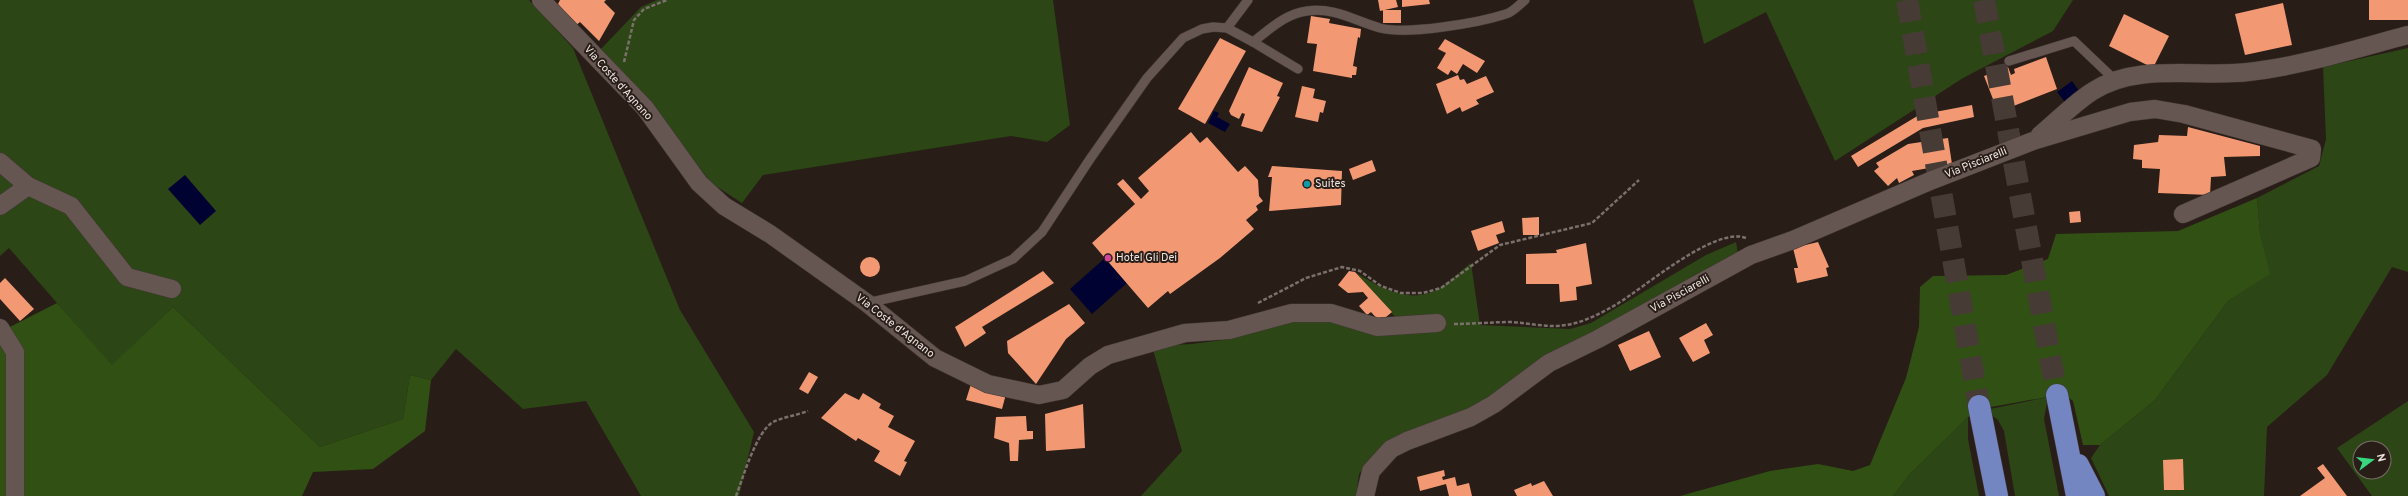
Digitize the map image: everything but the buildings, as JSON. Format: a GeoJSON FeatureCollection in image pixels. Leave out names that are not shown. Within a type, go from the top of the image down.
{"type":"FeatureCollection","features":[{"type":"Feature","properties":{"kind":"highway"},"geometry":{"type":"LineString","coordinates":[[2057,395],[2067,446],[2086,492]]}},
{"type":"Feature","properties":{"kind":"highway"},"geometry":{"type":"LineString","coordinates":[[1979,406],[1997,496]]}},
{"type":"Feature","properties":{"kind":"street","name":"Via Coste d'Agnano"},"geometry":{"type":"LineString","coordinates":[[541,0],[645,108],[699,183],[724,206],[770,234],[867,303],[935,358],[988,384],[1039,395],[1063,390],[1090,366],[1108,355],[1185,333],[1229,330],[1292,313],[1332,313],[1377,327],[1437,323]]}},
{"type":"Feature","properties":{"kind":"street"},"geometry":{"type":"LineString","coordinates":[[2033,141],[2094,90],[2116,81],[2166,74],[2247,73],[2287,66],[2408,36]]}},
{"type":"Feature","properties":{"kind":"street"},"geometry":{"type":"LineString","coordinates":[[2033,141],[2130,112],[2155,109],[2184,114],[2312,149],[2311,158],[2184,214]]}},
{"type":"Feature","properties":{"kind":"street","name":"Via Pisciarelli"},"geometry":{"type":"LineString","coordinates":[[1365,496],[1371,471],[1391,450],[1477,413],[1494,404],[1549,363],[1598,339],[1751,255],[1793,240],[1930,181],[2033,141]]}},
{"type":"Feature","properties":{"kind":"street"},"geometry":{"type":"LineString","coordinates":[[0,162],[28,186],[71,206],[127,277],[172,289]]}},
{"type":"Feature","properties":{"kind":"street"},"geometry":{"type":"LineString","coordinates":[[0,206],[28,186]]}},
{"type":"Feature","properties":{"kind":"street"},"geometry":{"type":"LineString","coordinates":[[0,328],[15,352],[14,496]]}},
{"type":"Feature","properties":{"kind":"lane"},"geometry":{"type":"LineString","coordinates":[[1227,28],[1248,0]]}},
{"type":"Feature","properties":{"kind":"lane"},"geometry":{"type":"LineString","coordinates":[[1253,42],[1285,17],[1307,11],[1338,12],[1380,28],[1410,30],[1479,21],[1508,14],[1526,0]]}},
{"type":"Feature","properties":{"kind":"lane"},"geometry":{"type":"LineString","coordinates":[[867,303],[965,281],[1012,259],[1042,232],[1090,159],[1148,78],[1169,52],[1183,38],[1202,28],[1227,28],[1298,69]]}},
{"type":"Feature","properties":{"kind":"lane"},"geometry":{"type":"LineString","coordinates":[[2009,61],[2074,41],[2116,81]]}},
{"type":"Feature","properties":{"kind":"path"},"geometry":{"type":"LineString","coordinates":[[616,79],[624,62],[634,20],[644,9],[667,0]]}},
{"type":"Feature","properties":{"kind":"path"},"geometry":{"type":"LineString","coordinates":[[1254,306],[1274,293],[1306,278],[1342,267],[1360,271],[1381,286],[1401,294],[1423,294],[1441,288],[1500,245],[1592,222],[1639,180]]}},
{"type":"Feature","properties":{"kind":"path"},"geometry":{"type":"LineString","coordinates":[[1437,323],[1512,322],[1555,326],[1574,324],[1617,304],[1689,255],[1719,239],[1738,235],[1773,246]]}},
{"type":"Feature","properties":{"kind":"path"},"geometry":{"type":"LineString","coordinates":[[736,496],[753,453],[762,436],[773,422],[808,411]]}},
{"type":"Feature","properties":{"kind":"green space"},"geometry":{"type":"Polygon","coordinates":[[[0,0],[529,0],[573,48],[680,310],[754,432],[739,496],[641,496],[586,401],[523,409],[456,349],[431,380],[410,375],[403,419],[320,447],[173,307],[112,366],[9,248],[0,256],[0,0]]]}},
{"type":"Feature","properties":{"kind":"green space"},"geometry":{"type":"Polygon","coordinates":[[[657,0],[1053,0],[1070,125],[1047,142],[1011,136],[763,175],[742,203],[711,183],[685,148],[601,49],[641,7],[657,0]]]}},
{"type":"Feature","properties":{"kind":"green space"},"geometry":{"type":"Polygon","coordinates":[[[1693,0],[2073,0],[2053,31],[1963,78],[1835,161],[1766,12],[1704,44],[1693,0]]]}},
{"type":"Feature","properties":{"kind":"green space"},"geometry":{"type":"Polygon","coordinates":[[[2408,48],[2408,272],[2392,267],[2327,375],[2267,427],[2264,496],[2109,496],[2091,458],[2100,445],[2155,400],[2228,301],[2269,274],[2260,233],[2257,198],[2319,166],[2326,139],[2323,67],[2408,48]]]}},
{"type":"Feature","properties":{"kind":"green space"},"geometry":{"type":"Polygon","coordinates":[[[2257,198],[2260,233],[2270,274],[2228,301],[2155,400],[2100,445],[2083,445],[2073,401],[2064,394],[1991,407],[1968,417],[1909,475],[1893,496],[1680,496],[1770,471],[1818,464],[1853,471],[1870,465],[1906,378],[1919,327],[1920,287],[1933,276],[2006,275],[2048,259],[2056,234],[2178,231],[2257,198]]]}},
{"type":"Feature","properties":{"kind":"green space"},"geometry":{"type":"Polygon","coordinates":[[[1736,242],[1738,254],[1487,402],[1373,456],[1359,474],[1356,496],[1141,496],[1182,451],[1152,346],[1192,344],[1230,339],[1287,320],[1326,316],[1404,327],[1355,272],[1391,291],[1401,294],[1422,295],[1442,287],[1471,263],[1480,325],[1570,329],[1591,323],[1706,255],[1736,242]]]}},
{"type":"Feature","properties":{"kind":"green space"},"geometry":{"type":"Polygon","coordinates":[[[57,303],[112,365],[173,307],[320,447],[403,419],[410,375],[431,380],[425,431],[373,469],[313,472],[302,496],[0,496],[0,332],[57,303]]]}},
{"type":"Feature","properties":{"kind":"green space"},"geometry":{"type":"Polygon","coordinates":[[[2048,397],[2044,419],[2059,496],[2015,496],[2004,431],[1998,420],[1985,410],[2048,397]]]}},
{"type":"Feature","properties":{"kind":"green space"},"geometry":{"type":"Polygon","coordinates":[[[2408,401],[2408,496],[2372,496],[2360,480],[2392,480],[2392,440],[2352,440],[2352,469],[2337,448],[2408,401]]]}},
{"type":"Feature","properties":{"kind":"green space"},"geometry":{"type":"Polygon","coordinates":[[[1968,417],[1968,439],[1979,496],[1893,496],[1909,475],[1968,417]]]}},
{"type":"Feature","properties":{"kind":"shaded area"},"geometry":{"type":"Polygon","coordinates":[[[2072,81],[2079,91],[2065,102],[2057,92],[2072,81]]]}},
{"type":"Feature","properties":{"kind":"shaded area"},"geometry":{"type":"Polygon","coordinates":[[[1214,111],[1219,113],[1217,117],[1230,124],[1225,132],[1208,123],[1214,111]]]}},
{"type":"Feature","properties":{"kind":"shaded area"},"geometry":{"type":"Polygon","coordinates":[[[185,175],[216,211],[200,225],[168,189],[185,175]]]}},
{"type":"Feature","properties":{"kind":"shaded area"},"geometry":{"type":"Polygon","coordinates":[[[1105,258],[1127,283],[1092,314],[1070,289],[1105,258]]]}},
{"type":"Feature","properties":{"kind":"tunnel"},"geometry":{"type":"LineString","coordinates":[[1907,0],[1979,406]]}},
{"type":"Feature","properties":{"kind":"tunnel"},"geometry":{"type":"LineString","coordinates":[[1984,0],[2057,395]]}},
{"type":"Feature","properties":{"kind":"place","name":"Suites"},"geometry":{"type":"Point","coordinates":[1307,184]}},
{"type":"Feature","properties":{"kind":"place","name":"Hotel Gli Dei"},"geometry":{"type":"Point","coordinates":[1108,258]}}]}
